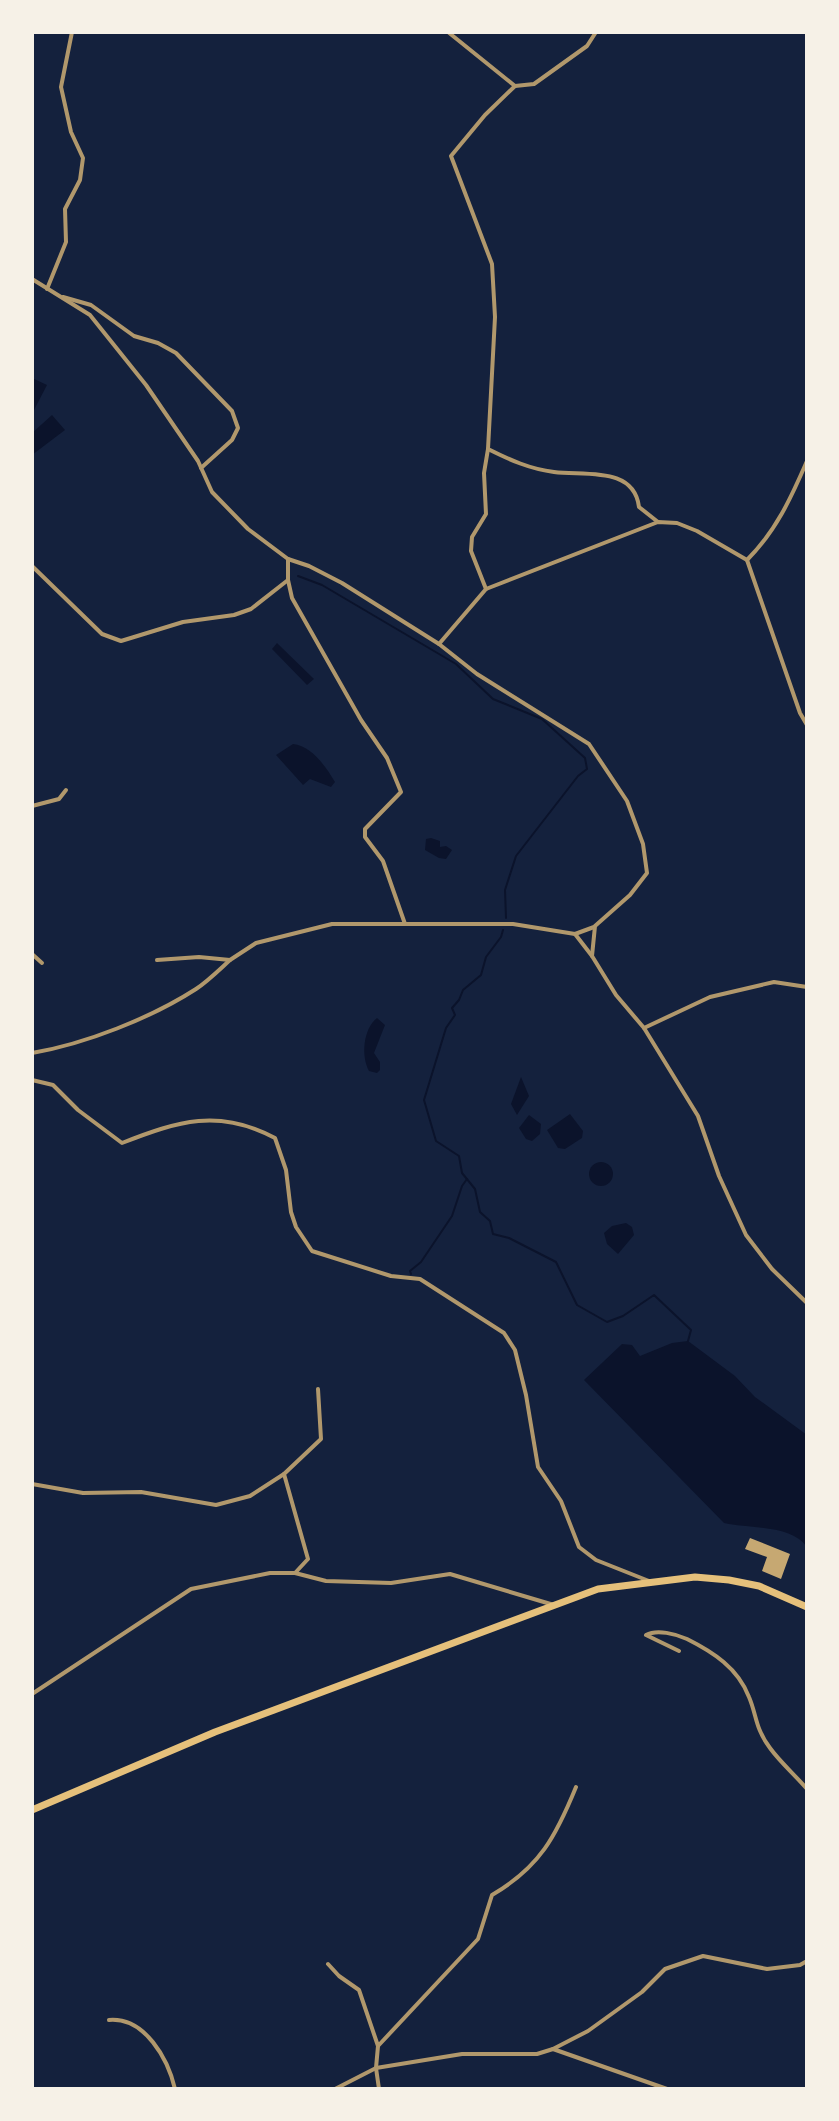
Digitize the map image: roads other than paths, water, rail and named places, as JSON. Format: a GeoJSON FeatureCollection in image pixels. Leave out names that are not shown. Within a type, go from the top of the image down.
{"type":"FeatureCollection","features":[{"type":"Feature","properties":{"kind":"main road"},"geometry":{"type":"LineString","coordinates":[[32,1810],[215,1732],[598,1589],[695,1577],[759,1586],[807,1607]]}},
{"type":"Feature","properties":{"kind":"street"},"geometry":{"type":"LineString","coordinates":[[47,289],[66,242],[65,209],[80,180],[83,158],[71,132],[61,87],[72,32]]}},
{"type":"Feature","properties":{"kind":"street"},"geometry":{"type":"LineString","coordinates":[[448,32],[515,86]]}},
{"type":"Feature","properties":{"kind":"street"},"geometry":{"type":"LineString","coordinates":[[486,589],[471,551],[472,537],[486,514],[484,473],[495,317],[492,264],[451,156],[485,115],[515,86],[534,84],[587,46],[596,32]]}},
{"type":"Feature","properties":{"kind":"street"},"geometry":{"type":"LineString","coordinates":[[32,279],[90,315],[146,385],[201,468],[212,492],[248,529],[288,559],[342,583],[439,644],[477,674],[589,744],[627,801],[643,844],[647,873],[630,895],[595,926],[575,934],[513,924],[332,924],[256,943],[230,960],[198,988],[152,1014],[97,1035],[32,1053]]}},
{"type":"Feature","properties":{"kind":"street"},"geometry":{"type":"LineString","coordinates":[[58,296],[91,305],[134,336],[158,343],[176,353],[232,411],[238,428],[232,440],[201,468]]}},
{"type":"Feature","properties":{"kind":"street"},"geometry":{"type":"LineString","coordinates":[[488,449],[529,467],[615,478],[627,483],[637,493],[639,507],[658,522]]}},
{"type":"Feature","properties":{"kind":"street"},"geometry":{"type":"LineString","coordinates":[[747,560],[767,540],[787,506],[807,461]]}},
{"type":"Feature","properties":{"kind":"street"},"geometry":{"type":"LineString","coordinates":[[439,644],[486,589],[658,522],[677,523],[747,560],[800,713],[807,725]]}},
{"type":"Feature","properties":{"kind":"street"},"geometry":{"type":"LineString","coordinates":[[288,559],[292,598],[361,720],[387,758],[401,792],[365,829],[365,837],[383,861],[405,924]]}},
{"type":"Feature","properties":{"kind":"street"},"geometry":{"type":"LineString","coordinates":[[32,566],[102,634],[121,641],[183,622],[234,615],[251,609],[288,580]]}},
{"type":"Feature","properties":{"kind":"street"},"geometry":{"type":"LineString","coordinates":[[32,806],[59,799],[66,790]]}},
{"type":"Feature","properties":{"kind":"street"},"geometry":{"type":"LineString","coordinates":[[592,956],[595,926]]}},
{"type":"Feature","properties":{"kind":"street"},"geometry":{"type":"LineString","coordinates":[[575,934],[616,995],[644,1028],[698,1116],[719,1176],[746,1235],[772,1269],[807,1303]]}},
{"type":"Feature","properties":{"kind":"street"},"geometry":{"type":"LineString","coordinates":[[32,954],[42,963]]}},
{"type":"Feature","properties":{"kind":"street"},"geometry":{"type":"LineString","coordinates":[[157,960],[199,957],[230,960]]}},
{"type":"Feature","properties":{"kind":"street"},"geometry":{"type":"LineString","coordinates":[[644,1028],[710,997],[774,982],[807,987]]}},
{"type":"Feature","properties":{"kind":"street"},"geometry":{"type":"LineString","coordinates":[[32,1080],[53,1085],[78,1110],[122,1143],[202,1119],[227,1120],[253,1127],[275,1138],[286,1170],[291,1212],[296,1227],[312,1251],[391,1276],[420,1279],[504,1333],[515,1350],[538,1467],[561,1501],[579,1547],[596,1560],[652,1582]]}},
{"type":"Feature","properties":{"kind":"street"},"geometry":{"type":"LineString","coordinates":[[32,1484],[83,1493],[141,1492],[216,1505],[250,1496],[284,1474],[321,1439],[318,1389]]}},
{"type":"Feature","properties":{"kind":"street"},"geometry":{"type":"LineString","coordinates":[[284,1474],[308,1559],[295,1573]]}},
{"type":"Feature","properties":{"kind":"street"},"geometry":{"type":"LineString","coordinates":[[32,1694],[191,1589],[270,1573],[295,1573],[326,1581],[391,1583],[450,1574],[554,1605]]}},
{"type":"Feature","properties":{"kind":"street"},"geometry":{"type":"LineString","coordinates":[[679,1651],[646,1635],[652,1632],[680,1636],[714,1653],[739,1677],[750,1698],[755,1723],[770,1748],[807,1789]]}},
{"type":"Feature","properties":{"kind":"street"},"geometry":{"type":"LineString","coordinates":[[378,2046],[478,1939],[492,1895],[513,1883],[543,1854],[561,1825],[576,1787]]}},
{"type":"Feature","properties":{"kind":"street"},"geometry":{"type":"LineString","coordinates":[[335,2089],[376,2068],[462,2054],[537,2054],[553,2049],[588,2031],[642,1992],[665,1969],[703,1956],[767,1969],[800,1965],[807,1961]]}},
{"type":"Feature","properties":{"kind":"street"},"geometry":{"type":"LineString","coordinates":[[328,1964],[359,1990],[378,2046],[376,2068],[379,2089]]}},
{"type":"Feature","properties":{"kind":"street"},"geometry":{"type":"LineString","coordinates":[[109,2020],[126,2022],[151,2038],[171,2072],[175,2089]]}},
{"type":"Feature","properties":{"kind":"street"},"geometry":{"type":"LineString","coordinates":[[553,2049],[667,2089]]}},
{"type":"Feature","properties":{"kind":"water"},"geometry":{"type":"Polygon","coordinates":[[[32,378],[47,385],[34,410],[32,409],[32,378]]]}},
{"type":"Feature","properties":{"kind":"water"},"geometry":{"type":"Polygon","coordinates":[[[52,415],[65,430],[32,455],[32,433],[52,415]]]}},
{"type":"Feature","properties":{"kind":"water"},"geometry":{"type":"Polygon","coordinates":[[[277,643],[314,679],[307,685],[272,649],[277,643]]]}},
{"type":"Feature","properties":{"kind":"water"},"geometry":{"type":"Polygon","coordinates":[[[293,744],[318,758],[335,782],[331,787],[310,779],[303,785],[276,755],[293,744]]]}},
{"type":"Feature","properties":{"kind":"water"},"geometry":{"type":"Polygon","coordinates":[[[426,839],[440,841],[440,847],[446,846],[452,850],[446,859],[425,850],[426,839]]]}},
{"type":"Feature","properties":{"kind":"water"},"geometry":{"type":"Polygon","coordinates":[[[377,1018],[385,1025],[374,1053],[380,1062],[377,1073],[369,1071],[364,1051],[366,1036],[377,1018]]]}},
{"type":"Feature","properties":{"kind":"water"},"geometry":{"type":"Polygon","coordinates":[[[521,1077],[529,1096],[517,1115],[511,1104],[521,1077]]]}},
{"type":"Feature","properties":{"kind":"water"},"geometry":{"type":"Polygon","coordinates":[[[570,1114],[583,1131],[582,1138],[565,1149],[558,1148],[547,1130],[570,1114]]]}},
{"type":"Feature","properties":{"kind":"water"},"geometry":{"type":"Polygon","coordinates":[[[529,1115],[541,1124],[540,1134],[532,1141],[526,1139],[519,1128],[529,1115]]]}},
{"type":"Feature","properties":{"kind":"water"},"geometry":{"type":"Polygon","coordinates":[[[601,1162],[609,1166],[613,1174],[609,1182],[601,1186],[593,1182],[589,1174],[593,1166],[601,1162]]]}},
{"type":"Feature","properties":{"kind":"water"},"geometry":{"type":"Polygon","coordinates":[[[626,1223],[632,1227],[634,1235],[618,1254],[607,1244],[604,1233],[612,1226],[626,1223]]]}},
{"type":"Feature","properties":{"kind":"water"},"geometry":{"type":"Polygon","coordinates":[[[688,1341],[735,1376],[755,1397],[807,1435],[807,1547],[791,1534],[781,1531],[724,1523],[584,1380],[622,1344],[632,1345],[640,1356],[672,1343],[688,1341]]]}},
{"type":"Feature","properties":{"kind":"waterway"},"geometry":{"type":"LineString","coordinates":[[298,576],[322,585],[456,664],[493,699],[542,719],[585,758],[587,769],[578,776],[516,856],[505,890],[506,918]]}},
{"type":"Feature","properties":{"kind":"waterway"},"geometry":{"type":"LineString","coordinates":[[503,930],[486,957],[481,975],[463,990],[452,1008],[455,1015],[446,1028],[424,1100],[436,1141],[459,1156],[462,1173],[475,1189],[480,1212],[490,1221],[493,1234],[509,1238],[556,1262],[577,1305],[607,1322],[623,1316],[654,1295],[691,1330],[688,1341]]}},
{"type":"Feature","properties":{"kind":"waterway"},"geometry":{"type":"LineString","coordinates":[[411,1274],[410,1271],[421,1262],[452,1216],[467,1179]]}}]}
